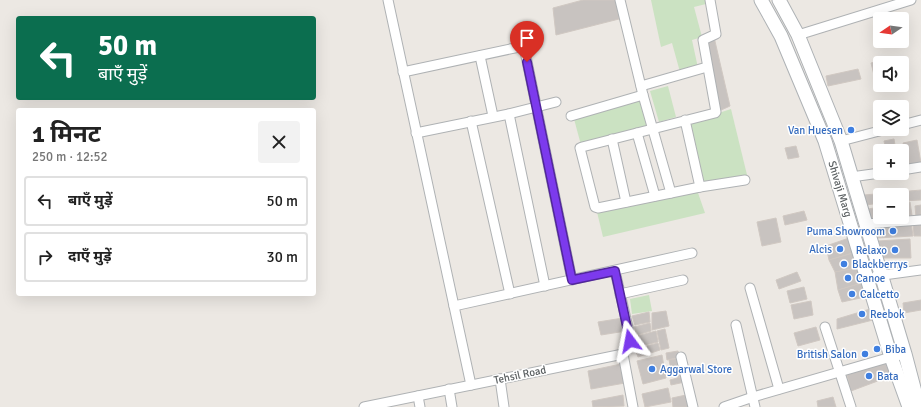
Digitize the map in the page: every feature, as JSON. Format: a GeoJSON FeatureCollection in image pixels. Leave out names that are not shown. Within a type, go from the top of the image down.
{"type":"FeatureCollection","features":[{"type":"Feature","properties":{"kind":"main road","name":"Shivaji Marg"},"geometry":{"type":"LineString","coordinates":[[761,0],[781,36],[825,141],[891,357],[909,407]]}},
{"type":"Feature","properties":{"kind":"main road","name":"Shivaji Marg"},"geometry":{"type":"LineString","coordinates":[[779,0],[798,35],[841,141],[905,354],[919,407]]}},
{"type":"Feature","properties":{"kind":"street"},"geometry":{"type":"LineString","coordinates":[[388,0],[470,385]]}},
{"type":"Feature","properties":{"kind":"street"},"geometry":{"type":"LineString","coordinates":[[620,0],[652,129],[671,193]]}},
{"type":"Feature","properties":{"kind":"street"},"geometry":{"type":"LineString","coordinates":[[710,0],[716,32],[703,40],[716,112],[582,147],[580,150],[595,207],[598,208],[700,187],[745,180]]}},
{"type":"Feature","properties":{"kind":"street"},"geometry":{"type":"LineString","coordinates":[[798,35],[911,0]]}},
{"type":"Feature","properties":{"kind":"street"},"geometry":{"type":"LineString","coordinates":[[521,32],[572,280]]}},
{"type":"Feature","properties":{"kind":"street"},"geometry":{"type":"LineString","coordinates":[[403,72],[524,46]]}},
{"type":"Feature","properties":{"kind":"street"},"geometry":{"type":"LineString","coordinates":[[480,56],[493,116]]}},
{"type":"Feature","properties":{"kind":"street"},"geometry":{"type":"LineString","coordinates":[[571,116],[708,67]]}},
{"type":"Feature","properties":{"kind":"street"},"geometry":{"type":"LineString","coordinates":[[416,133],[508,114],[556,102]]}},
{"type":"Feature","properties":{"kind":"street"},"geometry":{"type":"LineString","coordinates":[[508,114],[545,286]]}},
{"type":"Feature","properties":{"kind":"street"},"geometry":{"type":"LineString","coordinates":[[685,120],[700,187]]}},
{"type":"Feature","properties":{"kind":"street"},"geometry":{"type":"LineString","coordinates":[[909,123],[921,120]]}},
{"type":"Feature","properties":{"kind":"street"},"geometry":{"type":"LineString","coordinates":[[471,121],[510,294]]}},
{"type":"Feature","properties":{"kind":"street"},"geometry":{"type":"LineString","coordinates":[[637,133],[655,196]]}},
{"type":"Feature","properties":{"kind":"street"},"geometry":{"type":"LineString","coordinates":[[841,141],[873,133]]}},
{"type":"Feature","properties":{"kind":"street"},"geometry":{"type":"LineString","coordinates":[[612,139],[626,202]]}},
{"type":"Feature","properties":{"kind":"street"},"geometry":{"type":"LineString","coordinates":[[909,169],[921,167]]}},
{"type":"Feature","properties":{"kind":"street"},"geometry":{"type":"LineString","coordinates":[[852,177],[873,174]]}},
{"type":"Feature","properties":{"kind":"street"},"geometry":{"type":"LineString","coordinates":[[866,224],[921,220]]}},
{"type":"Feature","properties":{"kind":"street"},"geometry":{"type":"LineString","coordinates":[[454,306],[692,253]]}},
{"type":"Feature","properties":{"kind":"street"},"geometry":{"type":"LineString","coordinates":[[867,279],[881,275],[921,270]]}},
{"type":"Feature","properties":{"kind":"street"},"geometry":{"type":"LineString","coordinates":[[615,271],[630,341],[628,348],[623,354],[633,407]]}},
{"type":"Feature","properties":{"kind":"street"},"geometry":{"type":"LineString","coordinates":[[620,294],[683,280]]}},
{"type":"Feature","properties":{"kind":"street"},"geometry":{"type":"LineString","coordinates":[[750,288],[779,389]]}},
{"type":"Feature","properties":{"kind":"street"},"geometry":{"type":"LineString","coordinates":[[736,325],[755,407]]}},
{"type":"Feature","properties":{"kind":"street"},"geometry":{"type":"LineString","coordinates":[[825,327],[851,407]]}},
{"type":"Feature","properties":{"kind":"street","name":"Tehsil Road"},"geometry":{"type":"LineString","coordinates":[[364,407],[380,405],[623,354]]}},
{"type":"Feature","properties":{"kind":"street"},"geometry":{"type":"LineString","coordinates":[[724,407],[779,389],[905,354]]}},
{"type":"Feature","properties":{"kind":"street"},"geometry":{"type":"LineString","coordinates":[[681,357],[693,407]]}},
{"type":"Feature","properties":{"kind":"street"},"geometry":{"type":"LineString","coordinates":[[500,379],[504,407]]}},
{"type":"Feature","properties":{"kind":"street"},"geometry":{"type":"LineString","coordinates":[[449,390],[452,407]]}},
{"type":"Feature","properties":{"kind":"street"},"geometry":{"type":"LineString","coordinates":[[418,396],[420,407]]}},
{"type":"Feature","properties":{"kind":"green space"},"geometry":{"type":"Polygon","coordinates":[[[651,0],[705,0],[706,4],[694,7],[702,37],[692,40],[698,68],[680,72],[672,43],[661,47],[651,0]]]}},
{"type":"Feature","properties":{"kind":"green space"},"geometry":{"type":"Polygon","coordinates":[[[668,86],[676,117],[659,122],[650,91],[668,86]]]}},
{"type":"Feature","properties":{"kind":"green space"},"geometry":{"type":"Polygon","coordinates":[[[640,100],[647,128],[581,145],[574,119],[640,100]]]}},
{"type":"Feature","properties":{"kind":"green space"},"geometry":{"type":"Polygon","coordinates":[[[731,109],[748,179],[700,190],[685,124],[731,109]]]}},
{"type":"Feature","properties":{"kind":"green space"},"geometry":{"type":"Polygon","coordinates":[[[697,190],[705,213],[603,237],[597,212],[697,190]]]}},
{"type":"Feature","properties":{"kind":"green space"},"geometry":{"type":"Polygon","coordinates":[[[649,295],[652,311],[632,314],[630,299],[649,295]]]}},
{"type":"Feature","properties":{"kind":"building"},"geometry":{"type":"Polygon","coordinates":[[[583,0],[616,0],[619,19],[556,35],[553,8],[583,0]]]}},
{"type":"Feature","properties":{"kind":"building"},"geometry":{"type":"Polygon","coordinates":[[[714,37],[730,106],[719,111],[706,42],[714,37]]]}},
{"type":"Feature","properties":{"kind":"building"},"geometry":{"type":"Polygon","coordinates":[[[858,69],[861,79],[828,86],[826,76],[858,69]]]}},
{"type":"Feature","properties":{"kind":"building"},"geometry":{"type":"Polygon","coordinates":[[[894,139],[895,144],[885,144],[884,141],[894,139]]]}},
{"type":"Feature","properties":{"kind":"building"},"geometry":{"type":"Polygon","coordinates":[[[917,140],[921,163],[909,166],[909,144],[903,143],[917,140]]]}},
{"type":"Feature","properties":{"kind":"building"},"geometry":{"type":"Polygon","coordinates":[[[796,146],[799,157],[788,159],[785,148],[796,146]]]}},
{"type":"Feature","properties":{"kind":"building"},"geometry":{"type":"Polygon","coordinates":[[[921,190],[921,200],[909,201],[909,191],[921,190]]]}},
{"type":"Feature","properties":{"kind":"building"},"geometry":{"type":"Polygon","coordinates":[[[873,194],[873,204],[866,205],[864,195],[873,194]]]}},
{"type":"Feature","properties":{"kind":"building"},"geometry":{"type":"Polygon","coordinates":[[[910,202],[912,215],[909,215],[910,202]]]}},
{"type":"Feature","properties":{"kind":"building"},"geometry":{"type":"Polygon","coordinates":[[[921,205],[921,217],[916,217],[915,206],[921,205]]]}},
{"type":"Feature","properties":{"kind":"building"},"geometry":{"type":"Polygon","coordinates":[[[873,208],[873,220],[869,221],[868,209],[873,208]]]}},
{"type":"Feature","properties":{"kind":"building"},"geometry":{"type":"Polygon","coordinates":[[[804,211],[807,220],[785,225],[783,216],[804,211]]]}},
{"type":"Feature","properties":{"kind":"building"},"geometry":{"type":"Polygon","coordinates":[[[776,218],[781,242],[762,246],[757,222],[776,218]]]}},
{"type":"Feature","properties":{"kind":"building","name":"Puma Showroom"},"geometry":{"type":"Polygon","coordinates":[[[909,222],[911,222],[913,236],[877,238],[873,226],[909,224],[909,222]]]}},
{"type":"Feature","properties":{"kind":"building"},"geometry":{"type":"Polygon","coordinates":[[[921,222],[921,236],[914,236],[913,223],[921,222]]]}},
{"type":"Feature","properties":{"kind":"building","name":"Alcis"},"geometry":{"type":"Polygon","coordinates":[[[849,238],[853,253],[829,260],[826,246],[849,238]]]}},
{"type":"Feature","properties":{"kind":"building","name":"Relaxo"},"geometry":{"type":"Polygon","coordinates":[[[910,239],[911,258],[883,258],[878,241],[910,239]]]}},
{"type":"Feature","properties":{"kind":"building","name":"Blackberrys"},"geometry":{"type":"Polygon","coordinates":[[[853,253],[857,268],[835,272],[829,260],[853,253]]]}},
{"type":"Feature","properties":{"kind":"building","name":"Canoe"},"geometry":{"type":"Polygon","coordinates":[[[857,268],[862,283],[838,290],[835,272],[857,268]]]}},
{"type":"Feature","properties":{"kind":"building"},"geometry":{"type":"Polygon","coordinates":[[[797,272],[801,281],[779,289],[776,280],[797,272]]]}},
{"type":"Feature","properties":{"kind":"building","name":"Calcetto"},"geometry":{"type":"Polygon","coordinates":[[[862,283],[865,297],[842,302],[838,290],[862,283]]]}},
{"type":"Feature","properties":{"kind":"building"},"geometry":{"type":"Polygon","coordinates":[[[804,287],[807,299],[790,303],[787,291],[804,287]]]}},
{"type":"Feature","properties":{"kind":"building"},"geometry":{"type":"Polygon","coordinates":[[[921,300],[921,310],[904,313],[903,303],[921,300]]]}},
{"type":"Feature","properties":{"kind":"building"},"geometry":{"type":"Polygon","coordinates":[[[811,301],[813,315],[794,319],[791,305],[811,301]]]}},
{"type":"Feature","properties":{"kind":"building","name":"Reebok"},"geometry":{"type":"Polygon","coordinates":[[[870,309],[873,320],[837,329],[837,319],[870,309]]]}},
{"type":"Feature","properties":{"kind":"building"},"geometry":{"type":"Polygon","coordinates":[[[666,311],[669,326],[652,330],[652,313],[666,311]]]}},
{"type":"Feature","properties":{"kind":"building"},"geometry":{"type":"Polygon","coordinates":[[[649,312],[650,322],[635,325],[632,316],[649,312]]]}},
{"type":"Feature","properties":{"kind":"building"},"geometry":{"type":"Polygon","coordinates":[[[623,318],[626,331],[601,335],[598,322],[623,318]]]}},
{"type":"Feature","properties":{"kind":"building"},"geometry":{"type":"Polygon","coordinates":[[[650,323],[651,331],[637,335],[634,327],[650,323]]]}},
{"type":"Feature","properties":{"kind":"building"},"geometry":{"type":"Polygon","coordinates":[[[816,327],[820,340],[798,346],[794,333],[816,327]]]}},
{"type":"Feature","properties":{"kind":"building"},"geometry":{"type":"Polygon","coordinates":[[[665,329],[669,348],[661,350],[657,331],[665,329]]]}},
{"type":"Feature","properties":{"kind":"building"},"geometry":{"type":"Polygon","coordinates":[[[656,331],[658,342],[640,346],[637,336],[656,331]]]}},
{"type":"Feature","properties":{"kind":"building"},"geometry":{"type":"Polygon","coordinates":[[[658,343],[660,350],[638,357],[635,349],[658,343]]]}},
{"type":"Feature","properties":{"kind":"building"},"geometry":{"type":"Polygon","coordinates":[[[678,351],[680,357],[667,360],[666,353],[678,351]]]}},
{"type":"Feature","properties":{"kind":"building","name":"Aggarwal Store"},"geometry":{"type":"Polygon","coordinates":[[[662,355],[666,378],[643,384],[637,361],[662,355]]]}},
{"type":"Feature","properties":{"kind":"building"},"geometry":{"type":"Polygon","coordinates":[[[680,358],[682,368],[671,370],[669,360],[680,358]]]}},
{"type":"Feature","properties":{"kind":"building","name":"Bata"},"geometry":{"type":"Polygon","coordinates":[[[885,362],[891,376],[851,391],[847,375],[885,362]]]}},
{"type":"Feature","properties":{"kind":"building"},"geometry":{"type":"Polygon","coordinates":[[[621,364],[625,383],[591,389],[588,371],[621,364]]]}},
{"type":"Feature","properties":{"kind":"building"},"geometry":{"type":"Polygon","coordinates":[[[682,368],[684,375],[677,377],[676,370],[682,368]]]}},
{"type":"Feature","properties":{"kind":"building"},"geometry":{"type":"Polygon","coordinates":[[[684,376],[685,382],[671,385],[670,380],[684,376]]]}},
{"type":"Feature","properties":{"kind":"building"},"geometry":{"type":"Polygon","coordinates":[[[668,388],[671,402],[645,407],[642,394],[668,388]]]}},
{"type":"Feature","properties":{"kind":"building"},"geometry":{"type":"Polygon","coordinates":[[[623,395],[624,406],[593,407],[592,401],[623,395]]]}},
{"type":"Feature","properties":{"kind":"building"},"geometry":{"type":"Polygon","coordinates":[[[686,395],[690,407],[673,407],[672,398],[686,395]]]}},
{"type":"Feature","properties":{"kind":"building"},"geometry":{"type":"Polygon","coordinates":[[[833,397],[836,407],[818,407],[817,401],[833,397]]]}},
{"type":"Feature","properties":{"kind":"place","name":"Van Huesen"},"geometry":{"type":"Point","coordinates":[851,130]}},
{"type":"Feature","properties":{"kind":"place","name":"Puma Showroom"},"geometry":{"type":"Point","coordinates":[893,231]}},
{"type":"Feature","properties":{"kind":"place","name":"Alcis"},"geometry":{"type":"Point","coordinates":[840,249]}},
{"type":"Feature","properties":{"kind":"place","name":"Relaxo"},"geometry":{"type":"Point","coordinates":[895,250]}},
{"type":"Feature","properties":{"kind":"place","name":"Blackberrys"},"geometry":{"type":"Point","coordinates":[844,264]}},
{"type":"Feature","properties":{"kind":"place","name":"Canoe"},"geometry":{"type":"Point","coordinates":[848,278]}},
{"type":"Feature","properties":{"kind":"place","name":"Calcetto"},"geometry":{"type":"Point","coordinates":[852,294]}},
{"type":"Feature","properties":{"kind":"place","name":"Reebok"},"geometry":{"type":"Point","coordinates":[862,314]}},
{"type":"Feature","properties":{"kind":"place","name":"Biba"},"geometry":{"type":"Point","coordinates":[877,349]}},
{"type":"Feature","properties":{"kind":"place","name":"British Salon"},"geometry":{"type":"Point","coordinates":[865,354]}},
{"type":"Feature","properties":{"kind":"place","name":"Aggarwal Store"},"geometry":{"type":"Point","coordinates":[652,369]}},
{"type":"Feature","properties":{"kind":"place","name":"Bata"},"geometry":{"type":"Point","coordinates":[869,376]}},
{"type":"Feature","properties":{"kind":"route"},"geometry":{"type":"LineString","coordinates":[[527,62],[572,280],[615,271],[630,341]]}}]}
